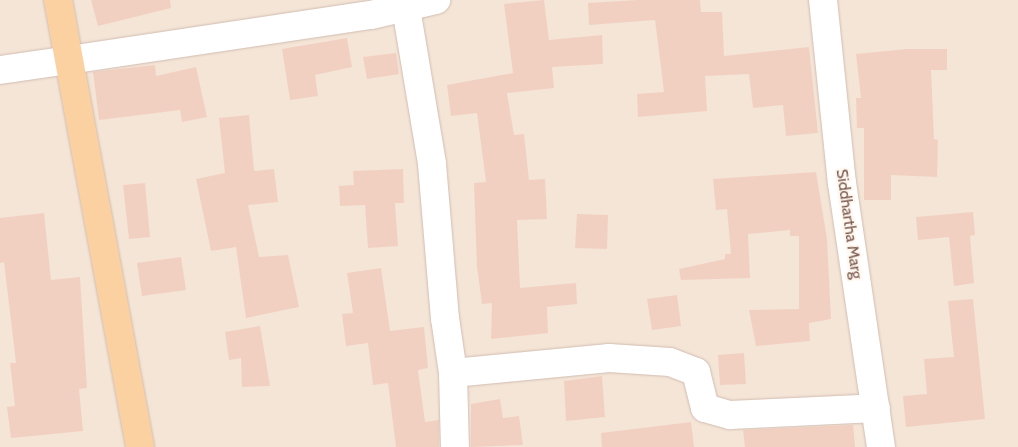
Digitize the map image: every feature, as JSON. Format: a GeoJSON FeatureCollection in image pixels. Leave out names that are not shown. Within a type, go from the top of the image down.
{"type":"FeatureCollection","features":[{"type":"Feature","properties":{"kind":"main road"},"geometry":{"type":"LineString","coordinates":[[58,0],[140,447]]}},
{"type":"Feature","properties":{"kind":"street"},"geometry":{"type":"LineString","coordinates":[[0,70],[69,60],[370,8],[406,8],[436,0]]}},
{"type":"Feature","properties":{"kind":"street","name":"Siddhartha Marg"},"geometry":{"type":"LineString","coordinates":[[823,0],[842,183],[881,447]]}},
{"type":"Feature","properties":{"kind":"street"},"geometry":{"type":"LineString","coordinates":[[406,8],[432,164],[445,318],[453,373],[455,447]]}},
{"type":"Feature","properties":{"kind":"street"},"geometry":{"type":"LineString","coordinates":[[453,373],[609,358],[670,362],[696,372],[705,408],[730,415],[876,408]]}},
{"type":"Feature","properties":{"kind":"shaded area"},"geometry":{"type":"Polygon","coordinates":[[[0,0],[1018,0],[1018,447],[0,447],[0,0]]]}},
{"type":"Feature","properties":{"kind":"building"},"geometry":{"type":"Polygon","coordinates":[[[91,0],[170,0],[171,8],[98,26],[91,0]]]}},
{"type":"Feature","properties":{"kind":"building"},"geometry":{"type":"Polygon","coordinates":[[[544,0],[549,40],[602,35],[603,64],[552,67],[554,88],[507,93],[514,135],[524,134],[529,180],[545,179],[547,219],[517,220],[520,288],[576,283],[577,304],[547,307],[548,333],[491,339],[492,303],[482,304],[477,267],[474,183],[486,182],[477,113],[451,116],[447,85],[513,73],[504,4],[544,0]]]}},
{"type":"Feature","properties":{"kind":"building"},"geometry":{"type":"Polygon","coordinates":[[[638,0],[700,0],[701,12],[722,12],[724,56],[809,47],[818,133],[786,136],[783,105],[753,108],[749,74],[705,76],[707,111],[638,117],[637,94],[664,92],[655,20],[589,25],[588,3],[638,0]]]}},
{"type":"Feature","properties":{"kind":"building"},"geometry":{"type":"Polygon","coordinates":[[[347,38],[352,67],[315,75],[318,96],[290,100],[282,49],[347,38]]]}},
{"type":"Feature","properties":{"kind":"building"},"geometry":{"type":"Polygon","coordinates":[[[907,49],[947,49],[947,70],[931,70],[934,139],[938,140],[937,177],[891,175],[891,200],[864,200],[864,128],[857,128],[856,98],[861,98],[856,54],[907,49]]]}},
{"type":"Feature","properties":{"kind":"building"},"geometry":{"type":"Polygon","coordinates":[[[396,53],[399,74],[367,79],[363,57],[396,53]]]}},
{"type":"Feature","properties":{"kind":"building"},"geometry":{"type":"Polygon","coordinates":[[[155,65],[156,76],[196,67],[207,117],[182,122],[180,110],[99,120],[93,72],[155,65]]]}},
{"type":"Feature","properties":{"kind":"building"},"geometry":{"type":"Polygon","coordinates":[[[249,115],[254,171],[274,169],[278,202],[248,205],[259,257],[288,255],[299,307],[246,318],[236,247],[211,251],[196,179],[225,173],[219,118],[249,115]]]}},
{"type":"Feature","properties":{"kind":"building"},"geometry":{"type":"Polygon","coordinates":[[[403,169],[404,203],[395,203],[398,246],[368,248],[365,205],[340,206],[339,186],[354,185],[353,171],[403,169]]]}},
{"type":"Feature","properties":{"kind":"building"},"geometry":{"type":"Polygon","coordinates":[[[816,172],[827,239],[831,319],[809,323],[810,341],[756,346],[749,310],[799,309],[799,236],[790,236],[790,230],[748,234],[750,278],[681,280],[679,269],[725,259],[725,254],[731,254],[727,209],[716,210],[713,179],[816,172]]]}},
{"type":"Feature","properties":{"kind":"building"},"geometry":{"type":"Polygon","coordinates":[[[145,183],[150,237],[129,239],[123,185],[145,183]]]}},
{"type":"Feature","properties":{"kind":"building"},"geometry":{"type":"Polygon","coordinates":[[[973,212],[975,235],[970,236],[974,283],[954,286],[949,237],[918,240],[916,217],[973,212]]]}},
{"type":"Feature","properties":{"kind":"building"},"geometry":{"type":"Polygon","coordinates":[[[44,213],[51,280],[80,277],[87,388],[79,389],[83,431],[11,438],[7,407],[15,406],[10,363],[16,363],[4,262],[0,263],[0,218],[44,213]]]}},
{"type":"Feature","properties":{"kind":"building"},"geometry":{"type":"Polygon","coordinates":[[[577,214],[608,215],[607,249],[575,248],[577,214]]]}},
{"type":"Feature","properties":{"kind":"building"},"geometry":{"type":"Polygon","coordinates":[[[181,257],[186,290],[142,296],[137,263],[181,257]]]}},
{"type":"Feature","properties":{"kind":"building"},"geometry":{"type":"Polygon","coordinates":[[[381,268],[390,331],[424,327],[428,368],[418,370],[425,422],[439,420],[439,447],[396,447],[388,383],[373,385],[368,343],[346,346],[342,314],[353,313],[347,273],[381,268]]]}},
{"type":"Feature","properties":{"kind":"building"},"geometry":{"type":"Polygon","coordinates":[[[677,295],[681,326],[652,330],[647,299],[677,295]]]}},
{"type":"Feature","properties":{"kind":"building"},"geometry":{"type":"Polygon","coordinates":[[[973,299],[985,419],[906,427],[903,396],[927,394],[924,359],[954,357],[948,301],[973,299]]]}},
{"type":"Feature","properties":{"kind":"building"},"geometry":{"type":"Polygon","coordinates":[[[260,326],[270,386],[242,387],[241,358],[229,360],[225,332],[260,326]]]}},
{"type":"Feature","properties":{"kind":"building"},"geometry":{"type":"Polygon","coordinates":[[[744,353],[746,384],[720,385],[718,355],[744,353]]]}},
{"type":"Feature","properties":{"kind":"building"},"geometry":{"type":"Polygon","coordinates":[[[602,376],[605,417],[566,421],[564,381],[602,376]]]}},
{"type":"Feature","properties":{"kind":"building"},"geometry":{"type":"Polygon","coordinates":[[[500,399],[503,418],[519,416],[523,445],[471,447],[471,404],[500,399]]]}},
{"type":"Feature","properties":{"kind":"building"},"geometry":{"type":"Polygon","coordinates":[[[691,422],[694,447],[602,447],[601,433],[691,422]]]}},
{"type":"Feature","properties":{"kind":"building"},"geometry":{"type":"Polygon","coordinates":[[[853,425],[855,447],[745,447],[743,430],[853,425]]]}}]}
